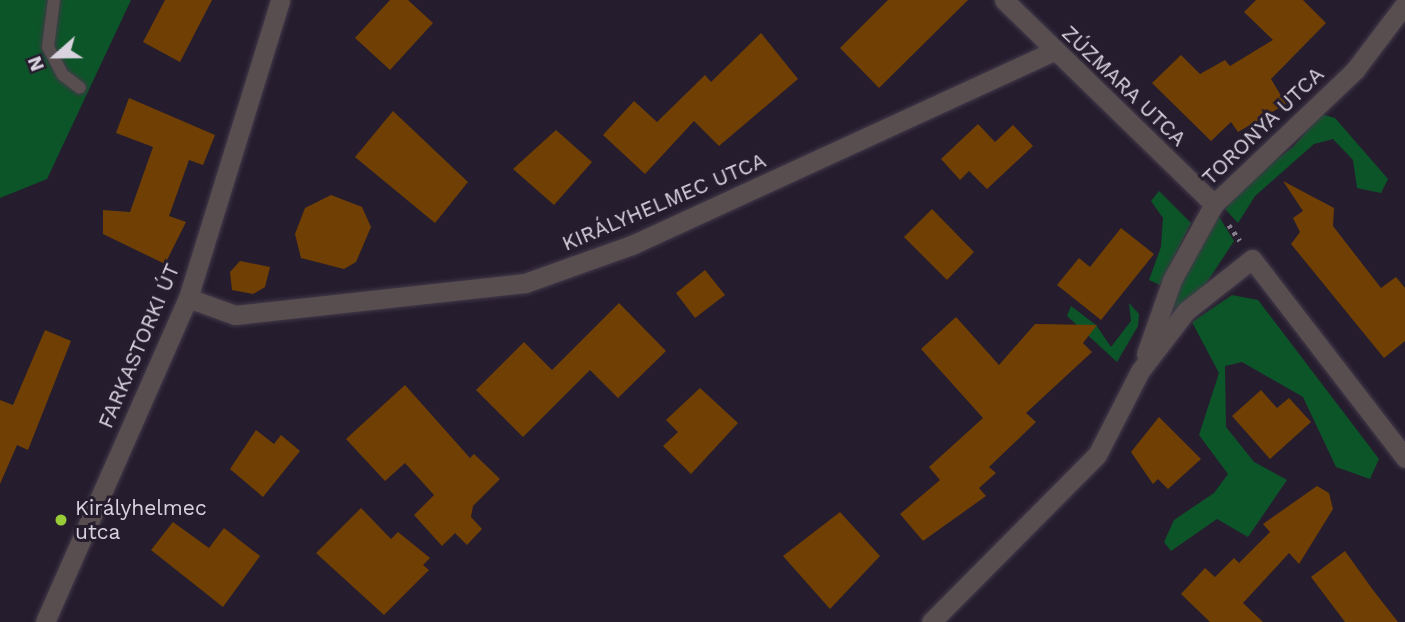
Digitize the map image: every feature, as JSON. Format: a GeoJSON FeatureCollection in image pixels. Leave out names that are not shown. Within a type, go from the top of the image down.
{"type":"FeatureCollection","features":[{"type":"Feature","properties":{"kind":"street","name":"FARKASTORKI ÚT"},"geometry":{"type":"LineString","coordinates":[[45,622],[188,298],[280,0]]}},
{"type":"Feature","properties":{"kind":"street","name":"ZÚZMARA UTCA"},"geometry":{"type":"LineString","coordinates":[[1004,0],[1214,204]]}},
{"type":"Feature","properties":{"kind":"street","name":"TORONYA UTCA"},"geometry":{"type":"LineString","coordinates":[[932,622],[1097,455],[1140,371],[1172,280],[1214,204],[1355,70],[1405,4]]}},
{"type":"Feature","properties":{"kind":"street","name":"KIRÁLYHELMEC UTCA"},"geometry":{"type":"LineString","coordinates":[[188,298],[234,314],[525,283],[632,245],[1054,51]]}},
{"type":"Feature","properties":{"kind":"street","name":"TORONYA UTCA"},"geometry":{"type":"LineString","coordinates":[[1140,371],[1186,311],[1252,259]]}},
{"type":"Feature","properties":{"kind":"street"},"geometry":{"type":"LineString","coordinates":[[1252,259],[1405,458]]}},
{"type":"Feature","properties":{"kind":"lane"},"geometry":{"type":"LineString","coordinates":[[54,0],[48,47],[63,75],[80,88]]}},
{"type":"Feature","properties":{"kind":"path"},"geometry":{"type":"LineString","coordinates":[[1214,204],[1252,259]]}},
{"type":"Feature","properties":{"kind":"green space"},"geometry":{"type":"Polygon","coordinates":[[[0,0],[131,0],[47,179],[0,198],[0,0]]]}},
{"type":"Feature","properties":{"kind":"green space"},"geometry":{"type":"Polygon","coordinates":[[[1321,114],[1335,118],[1388,179],[1381,193],[1357,188],[1353,160],[1333,139],[1314,144],[1255,196],[1238,223],[1225,209],[1240,186],[1293,147],[1321,114]]]}},
{"type":"Feature","properties":{"kind":"green space"},"geometry":{"type":"Polygon","coordinates":[[[1159,191],[1191,223],[1160,285],[1149,280],[1161,247],[1163,218],[1151,201],[1159,191]]]}},
{"type":"Feature","properties":{"kind":"green space"},"geometry":{"type":"Polygon","coordinates":[[[1218,215],[1234,241],[1202,290],[1170,315],[1175,289],[1218,215]]]}},
{"type":"Feature","properties":{"kind":"green space"},"geometry":{"type":"Polygon","coordinates":[[[1232,295],[1258,300],[1379,459],[1370,479],[1336,467],[1303,397],[1242,362],[1225,366],[1226,427],[1254,462],[1287,480],[1248,537],[1217,519],[1171,551],[1164,542],[1174,520],[1214,493],[1228,474],[1199,435],[1219,373],[1192,322],[1232,295]]]}},
{"type":"Feature","properties":{"kind":"green space"},"geometry":{"type":"Polygon","coordinates":[[[1129,303],[1139,314],[1138,326],[1117,362],[1067,316],[1071,306],[1096,325],[1111,347],[1131,321],[1129,303]]]}},
{"type":"Feature","properties":{"kind":"building"},"geometry":{"type":"Polygon","coordinates":[[[165,0],[212,0],[180,62],[143,42],[165,0]]]}},
{"type":"Feature","properties":{"kind":"building"},"geometry":{"type":"Polygon","coordinates":[[[390,0],[408,0],[433,23],[390,70],[355,38],[390,0]]]}},
{"type":"Feature","properties":{"kind":"building"},"geometry":{"type":"Polygon","coordinates":[[[888,0],[968,0],[879,88],[840,48],[888,0]]]}},
{"type":"Feature","properties":{"kind":"building"},"geometry":{"type":"Polygon","coordinates":[[[1256,0],[1303,0],[1326,23],[1271,79],[1286,104],[1238,132],[1231,122],[1211,141],[1152,83],[1181,55],[1200,74],[1225,60],[1230,66],[1273,40],[1244,12],[1256,0]]]}},
{"type":"Feature","properties":{"kind":"building"},"geometry":{"type":"Polygon","coordinates":[[[761,33],[798,79],[719,146],[694,121],[645,174],[603,135],[634,101],[657,122],[705,75],[711,82],[761,33]]]}},
{"type":"Feature","properties":{"kind":"building"},"geometry":{"type":"Polygon","coordinates":[[[129,98],[215,135],[203,165],[189,160],[169,216],[186,222],[165,264],[103,234],[103,210],[130,212],[153,147],[116,133],[129,98]]]}},
{"type":"Feature","properties":{"kind":"building"},"geometry":{"type":"Polygon","coordinates":[[[393,111],[468,182],[435,223],[355,157],[393,111]]]}},
{"type":"Feature","properties":{"kind":"building"},"geometry":{"type":"Polygon","coordinates":[[[978,124],[995,142],[1013,125],[1033,146],[987,189],[969,171],[960,180],[941,159],[978,124]]]}},
{"type":"Feature","properties":{"kind":"building"},"geometry":{"type":"Polygon","coordinates":[[[556,130],[592,162],[554,205],[513,169],[556,130]]]}},
{"type":"Feature","properties":{"kind":"building"},"geometry":{"type":"Polygon","coordinates":[[[1283,181],[1334,208],[1333,226],[1381,288],[1396,277],[1405,288],[1405,341],[1384,358],[1291,244],[1300,232],[1293,218],[1303,211],[1283,181]]]}},
{"type":"Feature","properties":{"kind":"building"},"geometry":{"type":"Polygon","coordinates":[[[331,195],[362,207],[371,227],[356,262],[344,269],[301,258],[295,234],[305,208],[331,195]]]}},
{"type":"Feature","properties":{"kind":"building"},"geometry":{"type":"Polygon","coordinates":[[[932,209],[974,252],[947,280],[904,237],[932,209]]]}},
{"type":"Feature","properties":{"kind":"building"},"geometry":{"type":"Polygon","coordinates":[[[1121,228],[1154,254],[1101,320],[1057,285],[1079,258],[1090,267],[1121,228]]]}},
{"type":"Feature","properties":{"kind":"building"},"geometry":{"type":"Polygon","coordinates":[[[240,261],[270,267],[265,287],[253,294],[232,290],[230,272],[240,261]]]}},
{"type":"Feature","properties":{"kind":"building"},"geometry":{"type":"Polygon","coordinates":[[[705,270],[725,295],[695,318],[676,293],[705,270]]]}},
{"type":"Feature","properties":{"kind":"building"},"geometry":{"type":"Polygon","coordinates":[[[619,303],[666,351],[618,398],[590,370],[523,437],[476,390],[524,342],[552,370],[619,303]]]}},
{"type":"Feature","properties":{"kind":"building"},"geometry":{"type":"Polygon","coordinates":[[[956,317],[999,365],[1035,324],[1097,325],[1083,343],[1092,352],[1026,413],[1036,422],[989,467],[996,473],[979,488],[986,496],[923,541],[900,514],[940,480],[929,467],[983,418],[921,349],[956,317]]]}},
{"type":"Feature","properties":{"kind":"building"},"geometry":{"type":"Polygon","coordinates":[[[45,330],[71,341],[28,450],[17,445],[0,484],[0,400],[13,405],[45,330]]]}},
{"type":"Feature","properties":{"kind":"building"},"geometry":{"type":"Polygon","coordinates":[[[405,385],[470,458],[474,454],[500,479],[473,506],[471,517],[482,529],[467,545],[455,533],[442,546],[414,515],[434,495],[405,463],[385,481],[346,439],[405,385]]]}},
{"type":"Feature","properties":{"kind":"building"},"geometry":{"type":"Polygon","coordinates":[[[700,388],[738,423],[691,474],[663,446],[678,432],[666,420],[700,388]]]}},
{"type":"Feature","properties":{"kind":"building"},"geometry":{"type":"Polygon","coordinates":[[[1261,390],[1277,408],[1289,398],[1311,422],[1270,459],[1232,416],[1261,390]]]}},
{"type":"Feature","properties":{"kind":"building"},"geometry":{"type":"Polygon","coordinates":[[[1159,417],[1201,459],[1168,489],[1158,479],[1153,484],[1131,452],[1159,417]]]}},
{"type":"Feature","properties":{"kind":"building"},"geometry":{"type":"Polygon","coordinates":[[[256,430],[274,444],[281,435],[300,451],[263,497],[230,469],[256,430]]]}},
{"type":"Feature","properties":{"kind":"building"},"geometry":{"type":"Polygon","coordinates":[[[1317,486],[1329,493],[1333,509],[1299,564],[1289,553],[1243,603],[1263,622],[1210,622],[1181,594],[1205,568],[1215,577],[1234,558],[1239,563],[1270,532],[1263,524],[1317,486]]]}},
{"type":"Feature","properties":{"kind":"building"},"geometry":{"type":"Polygon","coordinates":[[[361,508],[391,539],[398,532],[430,558],[423,565],[429,570],[384,615],[316,553],[361,508]]]}},
{"type":"Feature","properties":{"kind":"building"},"geometry":{"type":"Polygon","coordinates":[[[840,512],[880,556],[830,609],[783,556],[840,512]]]}},
{"type":"Feature","properties":{"kind":"building"},"geometry":{"type":"Polygon","coordinates":[[[173,522],[209,548],[224,528],[260,556],[223,607],[151,550],[173,522]]]}},
{"type":"Feature","properties":{"kind":"building"},"geometry":{"type":"Polygon","coordinates":[[[1345,551],[1398,622],[1345,622],[1311,577],[1345,551]]]}},
{"type":"Feature","properties":{"kind":"place","name":"Királyhelmec utca"},"geometry":{"type":"Point","coordinates":[61,520]}}]}
